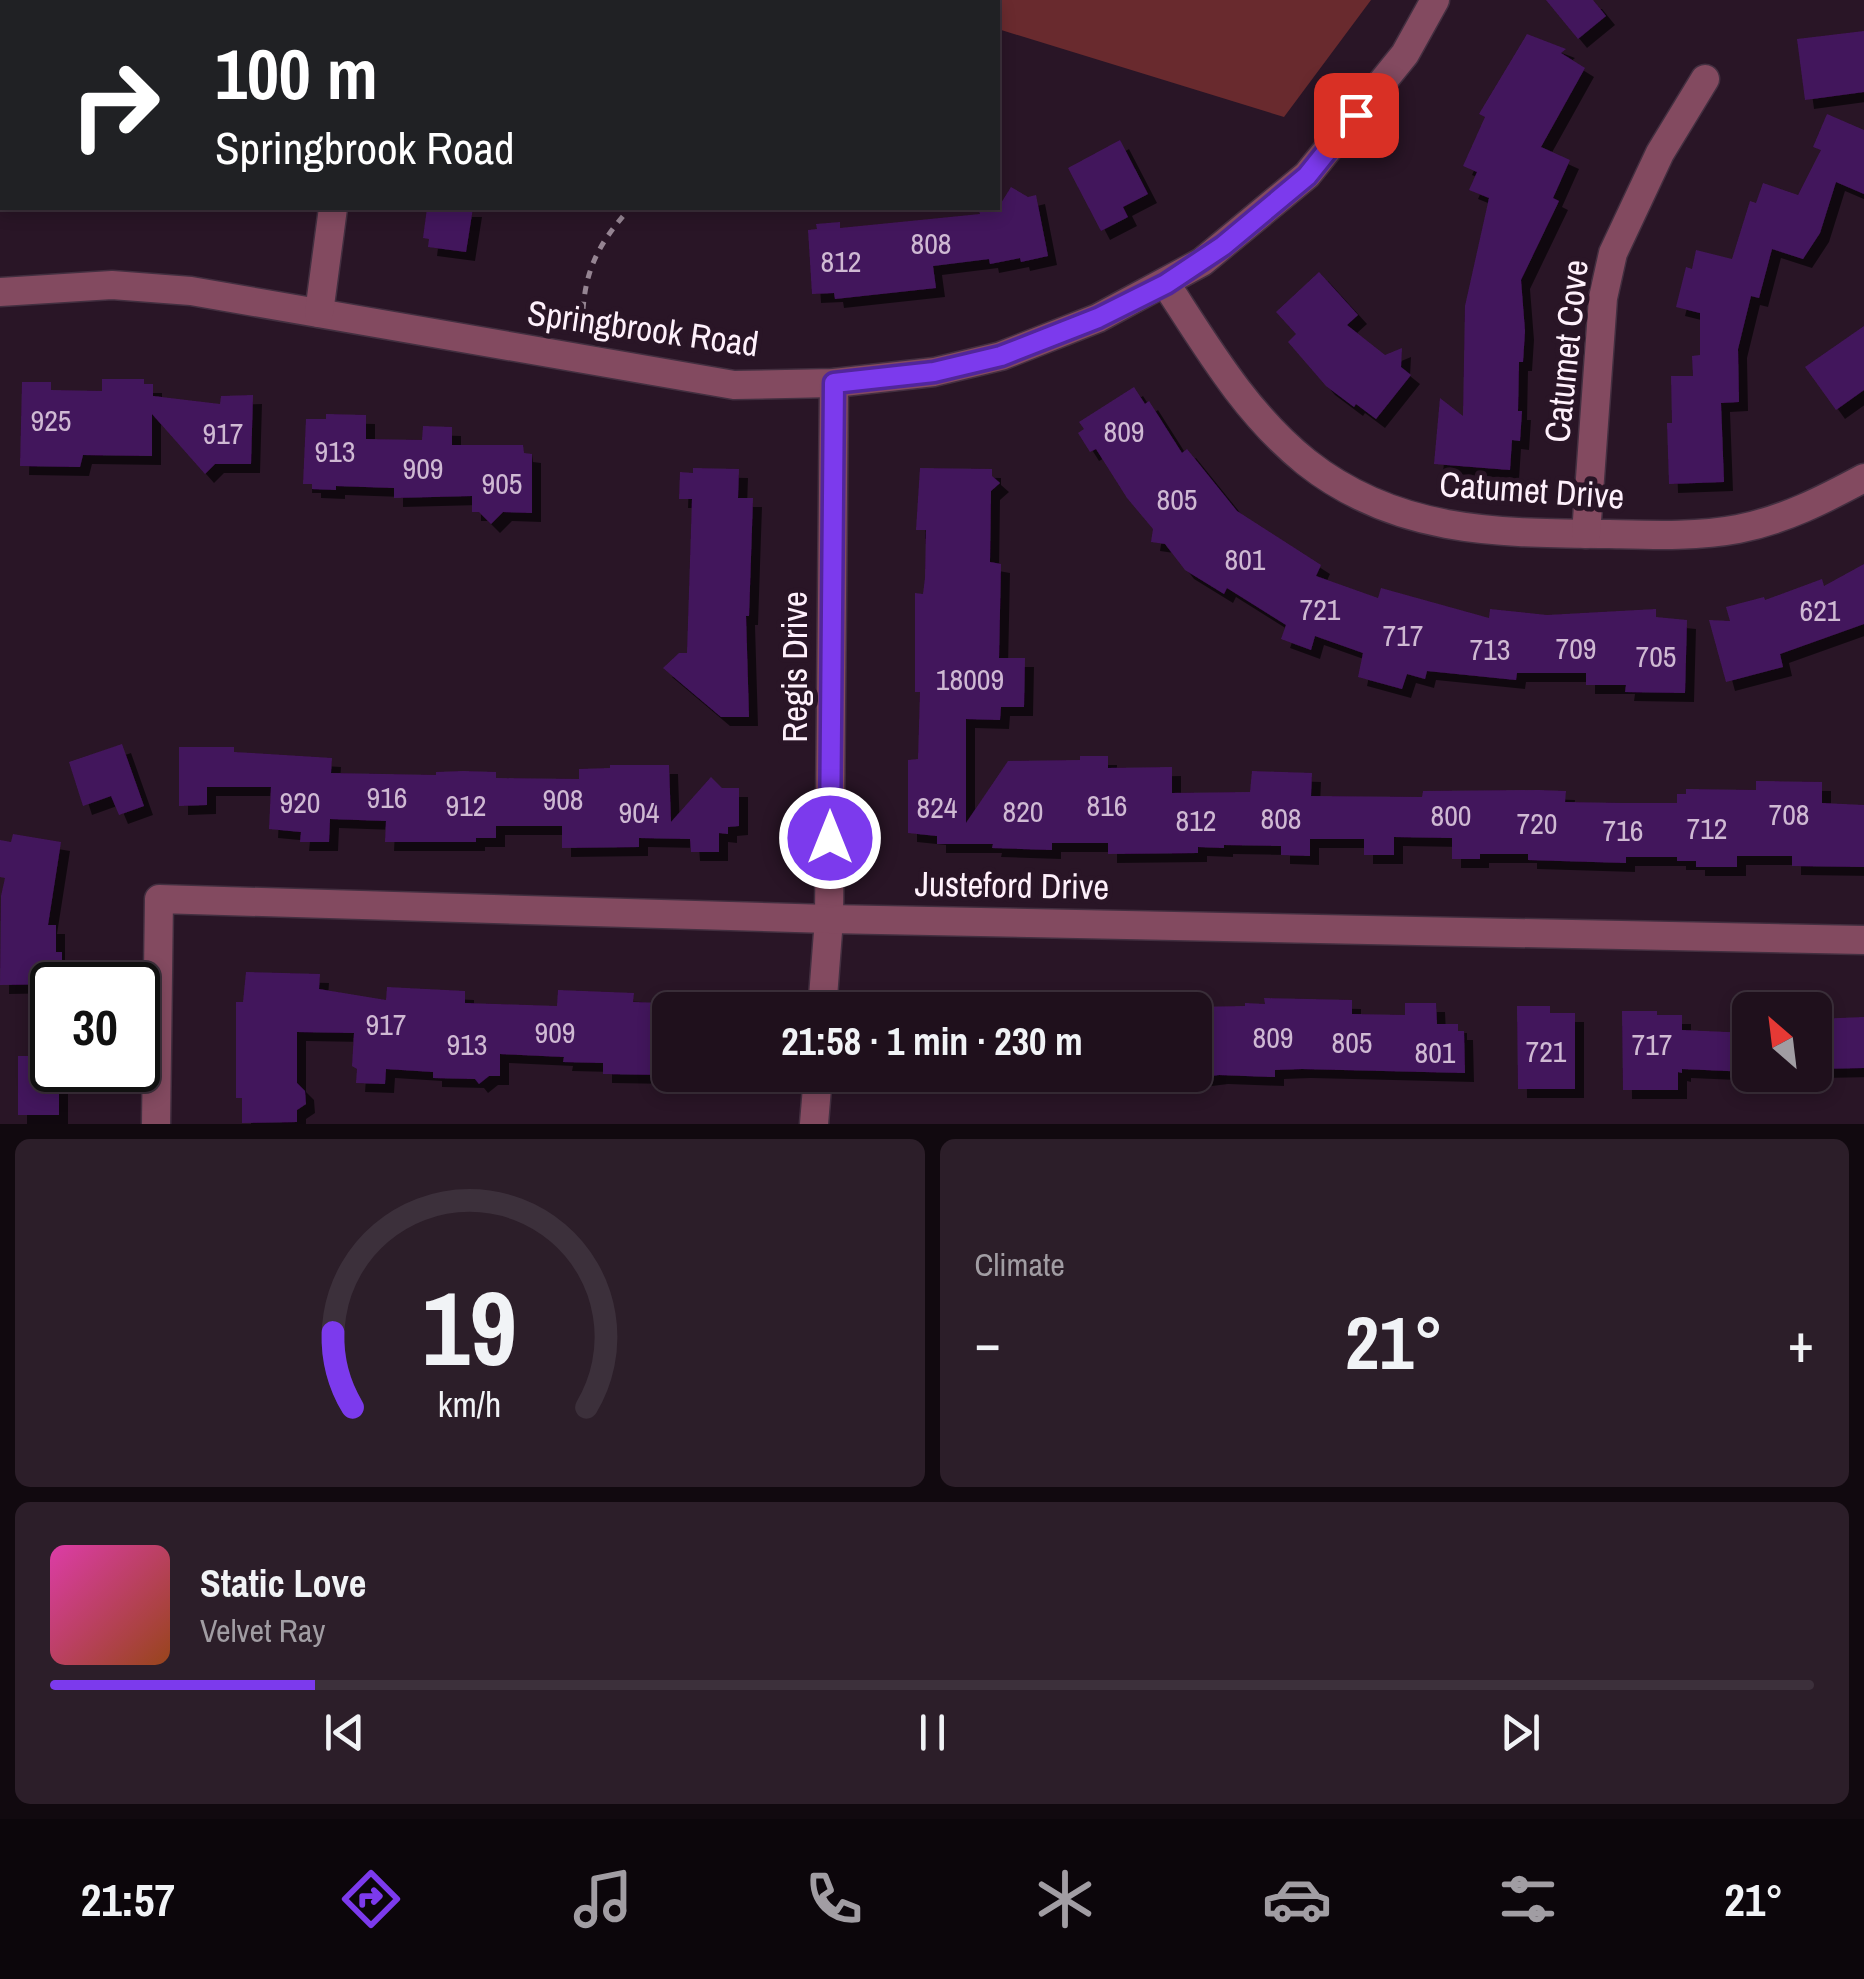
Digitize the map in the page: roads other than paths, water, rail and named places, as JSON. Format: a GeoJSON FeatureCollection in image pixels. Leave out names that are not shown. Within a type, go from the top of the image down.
{"type":"FeatureCollection","features":[{"type":"Feature","properties":{"kind":"street","name":"Springbrook Road"},"geometry":{"type":"LineString","coordinates":[[0,292],[112,285],[191,291],[734,385],[834,383],[934,372],[1001,356],[1098,318],[1166,284],[1223,246],[1307,176],[1405,54],[1436,0]]}},
{"type":"Feature","properties":{"kind":"street","name":"Catumet Cove"},"geometry":{"type":"LineString","coordinates":[[1586,534],[1604,298],[1613,253],[1653,167],[1705,79]]}},
{"type":"Feature","properties":{"kind":"street"},"geometry":{"type":"LineString","coordinates":[[319,313],[333,210]]}},
{"type":"Feature","properties":{"kind":"street","name":"Catumet Drive"},"geometry":{"type":"LineString","coordinates":[[1166,284],[1244,400],[1280,440],[1310,465],[1386,508],[1437,524],[1486,532],[1664,535],[1735,530],[1806,508],[1864,478]]}},
{"type":"Feature","properties":{"kind":"street","name":"Regis Drive"},"geometry":{"type":"LineString","coordinates":[[824,992],[830,919],[834,383]]}},
{"type":"Feature","properties":{"kind":"street","name":"Justeford Drive"},"geometry":{"type":"LineString","coordinates":[[156,1124],[159,899],[830,919],[1864,940]]}},
{"type":"Feature","properties":{"kind":"street"},"geometry":{"type":"LineString","coordinates":[[814,1124],[817,1092]]}}]}
